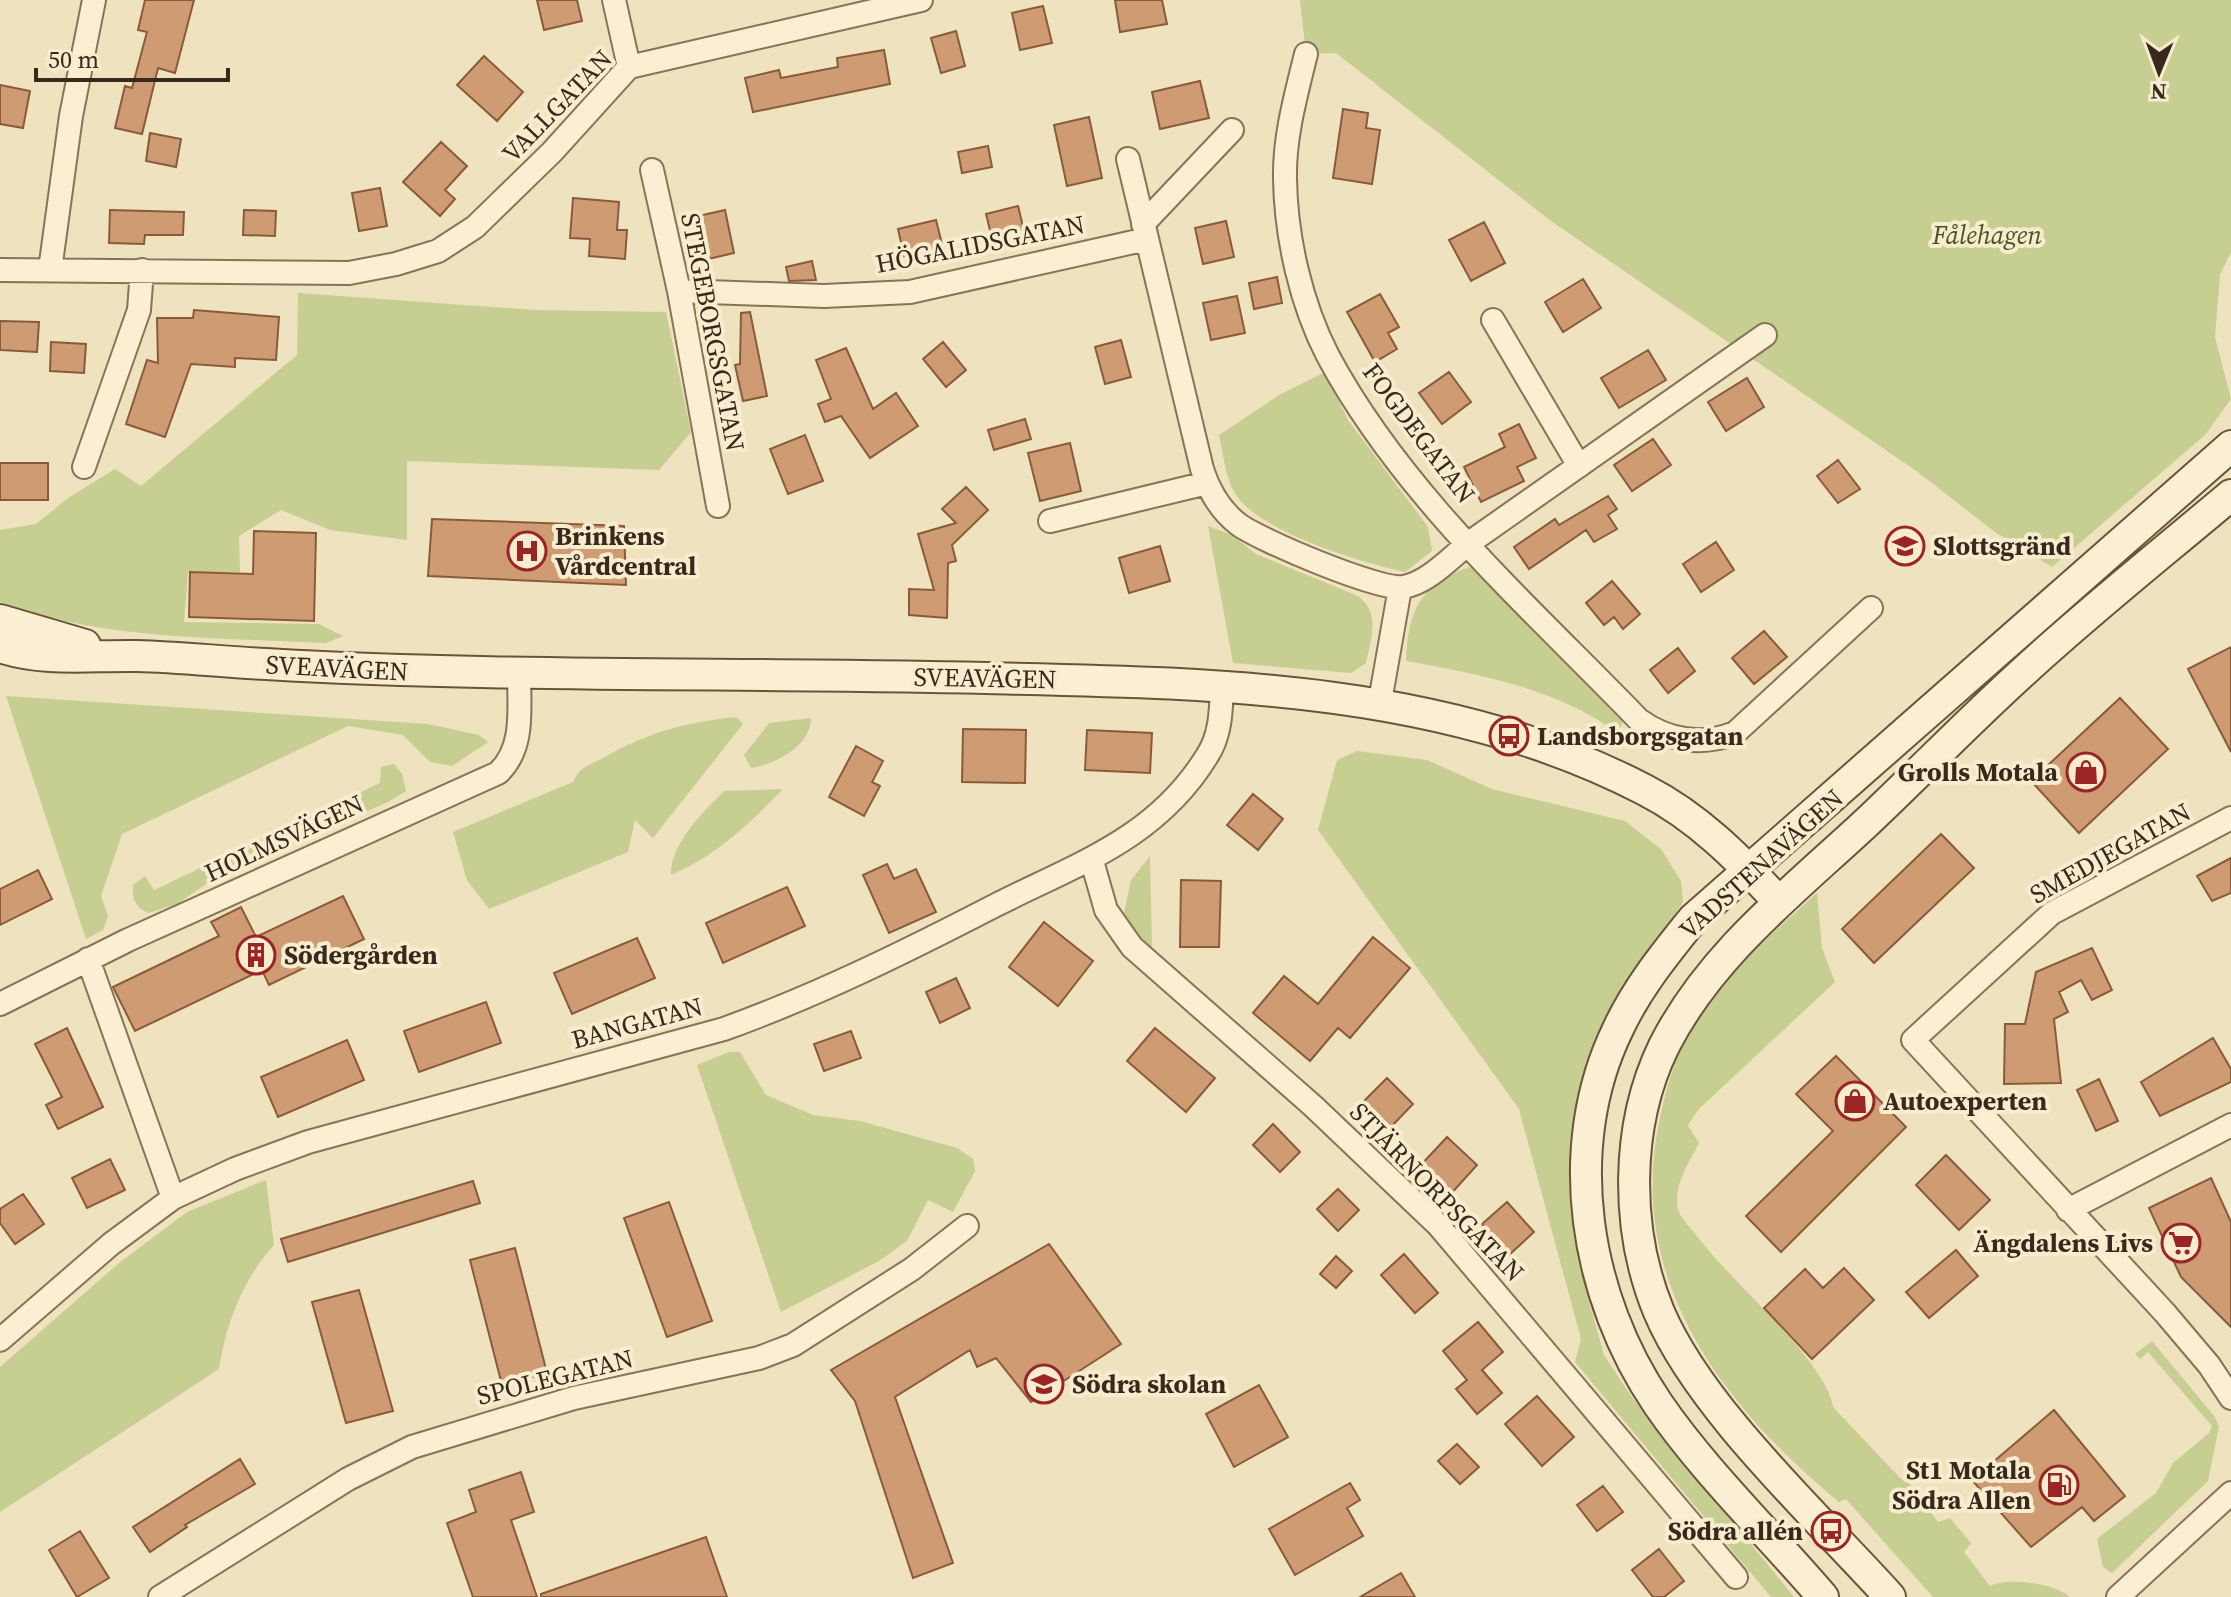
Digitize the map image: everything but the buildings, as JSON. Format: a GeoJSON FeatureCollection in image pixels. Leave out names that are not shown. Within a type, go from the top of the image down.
{"type":"FeatureCollection","features":[{"type":"Feature","properties":{"kind":"main road","name":"VADSTENAVÄGEN"},"geometry":{"type":"LineString","coordinates":[[1823,1597],[1658,1404],[1615,1323],[1589,1223],[1586,1140],[1593,1099],[1618,1029],[1646,979],[1693,919],[2231,446]]}},
{"type":"Feature","properties":{"kind":"main road","name":"VADSTENAVÄGEN"},"geometry":{"type":"LineString","coordinates":[[1890,1597],[1737,1430],[1709,1393],[1660,1315],[1639,1239],[1636,1144],[1644,1096],[1663,1049],[1685,1007],[1715,968],[1779,902],[2022,673],[2231,495]]}},
{"type":"Feature","properties":{"kind":"main road","name":"SVEAVÄGEN"},"geometry":{"type":"LineString","coordinates":[[0,620],[134,656]]}},
{"type":"Feature","properties":{"kind":"main road","name":"SVEAVÄGEN"},"geometry":{"type":"LineString","coordinates":[[0,647],[60,659],[134,656],[398,672],[844,674],[1222,686],[1379,707],[1482,727],[1592,765],[1648,791],[1696,822],[1779,902]]}},
{"type":"Feature","properties":{"kind":"street"},"geometry":{"type":"LineString","coordinates":[[50,270],[71,116],[94,0]]}},
{"type":"Feature","properties":{"kind":"street"},"geometry":{"type":"LineString","coordinates":[[614,0],[629,67]]}},
{"type":"Feature","properties":{"kind":"street","name":"VALLGATAN"},"geometry":{"type":"LineString","coordinates":[[142,270],[349,273],[396,264],[438,251],[475,227],[552,152],[629,67],[921,0]]}},
{"type":"Feature","properties":{"kind":"street","name":"FOGDEGATAN"},"geometry":{"type":"LineString","coordinates":[[1306,54],[1287,139],[1285,180],[1291,235],[1303,293],[1328,354],[1378,432],[1469,543],[1639,720],[1667,737],[1697,740],[1723,738],[1745,727],[1871,608]]}},
{"type":"Feature","properties":{"kind":"street"},"geometry":{"type":"LineString","coordinates":[[1145,232],[1232,130]]}},
{"type":"Feature","properties":{"kind":"street"},"geometry":{"type":"LineString","coordinates":[[1128,159],[1207,483],[1225,512],[1251,532],[1377,585],[1400,588],[1423,580],[1469,543],[1765,335]]}},
{"type":"Feature","properties":{"kind":"street","name":"STEGEBORGSGATAN"},"geometry":{"type":"LineString","coordinates":[[652,170],[679,291],[718,506]]}},
{"type":"Feature","properties":{"kind":"street","name":"HÖGALIDSGATAN"},"geometry":{"type":"LineString","coordinates":[[679,291],[824,296],[910,292],[1145,232]]}},
{"type":"Feature","properties":{"kind":"street"},"geometry":{"type":"LineString","coordinates":[[0,270],[142,270],[139,310],[84,467]]}},
{"type":"Feature","properties":{"kind":"street"},"geometry":{"type":"LineString","coordinates":[[1493,320],[1579,466]]}},
{"type":"Feature","properties":{"kind":"street"},"geometry":{"type":"LineString","coordinates":[[1050,521],[1207,483]]}},
{"type":"Feature","properties":{"kind":"street"},"geometry":{"type":"LineString","coordinates":[[1379,707],[1400,588]]}},
{"type":"Feature","properties":{"kind":"street","name":"HOLMSVÄGEN"},"geometry":{"type":"LineString","coordinates":[[0,1004],[88,959],[498,773],[507,765],[517,743],[519,674]]}},
{"type":"Feature","properties":{"kind":"street","name":"BANGATAN"},"geometry":{"type":"LineString","coordinates":[[0,1340],[80,1270],[173,1198],[235,1169],[308,1142],[724,1029],[765,1015],[882,964],[1092,861],[1143,828],[1199,767],[1217,735],[1222,686]]}},
{"type":"Feature","properties":{"kind":"street","name":"SMEDJEGATAN"},"geometry":{"type":"LineString","coordinates":[[2068,1210],[1913,1040],[2052,913],[2231,818]]}},
{"type":"Feature","properties":{"kind":"street","name":"STJÄRNORPSGATAN"},"geometry":{"type":"LineString","coordinates":[[1092,861],[1106,910],[1132,947],[1313,1106],[1438,1225],[1736,1577]]}},
{"type":"Feature","properties":{"kind":"street"},"geometry":{"type":"LineString","coordinates":[[88,959],[173,1198]]}},
{"type":"Feature","properties":{"kind":"street"},"geometry":{"type":"LineString","coordinates":[[2231,1125],[2068,1210],[2165,1313],[2209,1365],[2231,1398]]}},
{"type":"Feature","properties":{"kind":"street","name":"SPOLEGATAN"},"geometry":{"type":"LineString","coordinates":[[160,1597],[348,1479],[412,1447],[544,1406],[759,1358],[793,1345],[912,1269],[967,1226]]}},
{"type":"Feature","properties":{"kind":"street"},"geometry":{"type":"LineString","coordinates":[[2118,1597],[2231,1493]]}},
{"type":"Feature","properties":{"kind":"green space","name":"Fålehagen"},"geometry":{"type":"Polygon","coordinates":[[[1300,0],[2231,0],[2231,252],[2220,275],[2215,337],[2231,399],[2205,435],[2052,567],[1995,532],[1915,470],[1551,221],[1336,53],[1306,54],[1300,0]]]}},
{"type":"Feature","properties":{"kind":"green space"},"geometry":{"type":"Polygon","coordinates":[[[298,293],[536,310],[666,312],[691,432],[659,470],[407,461],[407,540],[330,530],[281,510],[239,536],[240,572],[188,572],[184,622],[319,624],[343,636],[326,643],[120,631],[39,615],[0,602],[0,530],[36,524],[68,498],[115,469],[141,486],[297,355],[298,293]]]}},
{"type":"Feature","properties":{"kind":"green space"},"geometry":{"type":"Polygon","coordinates":[[[1325,372],[1348,420],[1428,527],[1432,551],[1405,572],[1337,553],[1285,532],[1245,505],[1230,484],[1219,435],[1279,395],[1325,372]]]}},
{"type":"Feature","properties":{"kind":"green space"},"geometry":{"type":"Polygon","coordinates":[[[1208,526],[1232,535],[1256,554],[1358,596],[1370,610],[1372,618],[1366,663],[1351,673],[1233,663],[1208,526]]]}},
{"type":"Feature","properties":{"kind":"green space"},"geometry":{"type":"Polygon","coordinates":[[[1469,567],[1481,569],[1624,717],[1621,727],[1612,729],[1565,703],[1513,684],[1406,661],[1410,627],[1420,602],[1439,582],[1469,567]]]}},
{"type":"Feature","properties":{"kind":"green space"},"geometry":{"type":"Polygon","coordinates":[[[6,696],[428,724],[479,735],[488,742],[452,766],[430,762],[403,735],[348,726],[122,834],[101,896],[108,916],[103,930],[86,939],[6,696]]]}},
{"type":"Feature","properties":{"kind":"green space"},"geometry":{"type":"Polygon","coordinates":[[[736,717],[743,724],[653,838],[635,820],[628,852],[489,909],[467,880],[453,832],[573,782],[586,766],[637,741],[684,725],[736,717]]]}},
{"type":"Feature","properties":{"kind":"green space"},"geometry":{"type":"Polygon","coordinates":[[[811,718],[799,745],[781,758],[751,768],[744,755],[769,723],[811,718]]]}},
{"type":"Feature","properties":{"kind":"green space"},"geometry":{"type":"Polygon","coordinates":[[[1357,751],[1427,760],[1492,789],[1625,821],[1661,849],[1681,881],[1683,902],[1612,1008],[1577,1231],[1584,1284],[1604,1355],[1631,1396],[1794,1597],[1771,1597],[1575,1362],[1581,1339],[1519,1109],[1318,830],[1337,760],[1357,751]]]}},
{"type":"Feature","properties":{"kind":"green space"},"geometry":{"type":"Polygon","coordinates":[[[394,764],[402,774],[406,791],[388,802],[212,880],[177,904],[148,913],[135,902],[133,885],[145,876],[154,890],[380,783],[381,767],[394,764]]]}},
{"type":"Feature","properties":{"kind":"green space"},"geometry":{"type":"Polygon","coordinates":[[[783,789],[718,848],[671,875],[672,863],[682,840],[724,791],[783,789]]]}},
{"type":"Feature","properties":{"kind":"green space"},"geometry":{"type":"Polygon","coordinates":[[[1150,856],[1152,950],[1135,933],[1124,913],[1131,880],[1150,856]]]}},
{"type":"Feature","properties":{"kind":"green space"},"geometry":{"type":"Polygon","coordinates":[[[1817,893],[1822,948],[1835,982],[1699,1109],[1688,1125],[1699,1143],[1679,1185],[1679,1212],[1711,1254],[1795,1343],[1813,1366],[1833,1407],[1901,1479],[1910,1484],[1938,1522],[1950,1518],[1971,1543],[1964,1552],[1990,1586],[2008,1582],[2031,1583],[2054,1588],[2070,1597],[1933,1597],[1846,1499],[1839,1502],[1758,1425],[1723,1382],[1694,1336],[1671,1287],[1657,1236],[1653,1181],[1659,1123],[1677,1057],[1696,1020],[1722,985],[1817,893]]]}},
{"type":"Feature","properties":{"kind":"green space"},"geometry":{"type":"Polygon","coordinates":[[[729,1052],[740,1052],[766,1095],[813,1115],[860,1121],[957,1148],[973,1159],[975,1171],[953,1212],[928,1200],[907,1241],[879,1261],[781,1312],[697,1065],[729,1052]]]}},
{"type":"Feature","properties":{"kind":"green space"},"geometry":{"type":"Polygon","coordinates":[[[266,1180],[274,1245],[253,1272],[238,1302],[226,1335],[219,1369],[0,1512],[0,1367],[119,1263],[187,1212],[266,1180]]]}},
{"type":"Feature","properties":{"kind":"green space"},"geometry":{"type":"Polygon","coordinates":[[[2152,1341],[2219,1426],[2208,1481],[2112,1573],[2103,1567],[2097,1539],[2156,1493],[2173,1463],[2209,1433],[2212,1426],[2148,1352],[2140,1359],[2135,1354],[2152,1341]]]}},
{"type":"Feature","properties":{"kind":"place","name":"Slottsgränd"},"geometry":{"type":"Point","coordinates":[1905,546]}},
{"type":"Feature","properties":{"kind":"place","name":"Brinkens Vårdcentral"},"geometry":{"type":"Point","coordinates":[527,551]}},
{"type":"Feature","properties":{"kind":"place","name":"Landsborgsgatan"},"geometry":{"type":"Point","coordinates":[1509,736]}},
{"type":"Feature","properties":{"kind":"place","name":"Grolls Motala"},"geometry":{"type":"Point","coordinates":[2086,772]}},
{"type":"Feature","properties":{"kind":"place","name":"Södergården"},"geometry":{"type":"Point","coordinates":[256,955]}},
{"type":"Feature","properties":{"kind":"place","name":"Autoexperten"},"geometry":{"type":"Point","coordinates":[1855,1101]}},
{"type":"Feature","properties":{"kind":"place","name":"Ängdalens Livs"},"geometry":{"type":"Point","coordinates":[2181,1243]}},
{"type":"Feature","properties":{"kind":"place","name":"Södra skolan"},"geometry":{"type":"Point","coordinates":[1044,1384]}},
{"type":"Feature","properties":{"kind":"place","name":"St1 Motala Södra Allen"},"geometry":{"type":"Point","coordinates":[2059,1485]}},
{"type":"Feature","properties":{"kind":"place","name":"Södra allén"},"geometry":{"type":"Point","coordinates":[1831,1531]}}]}
